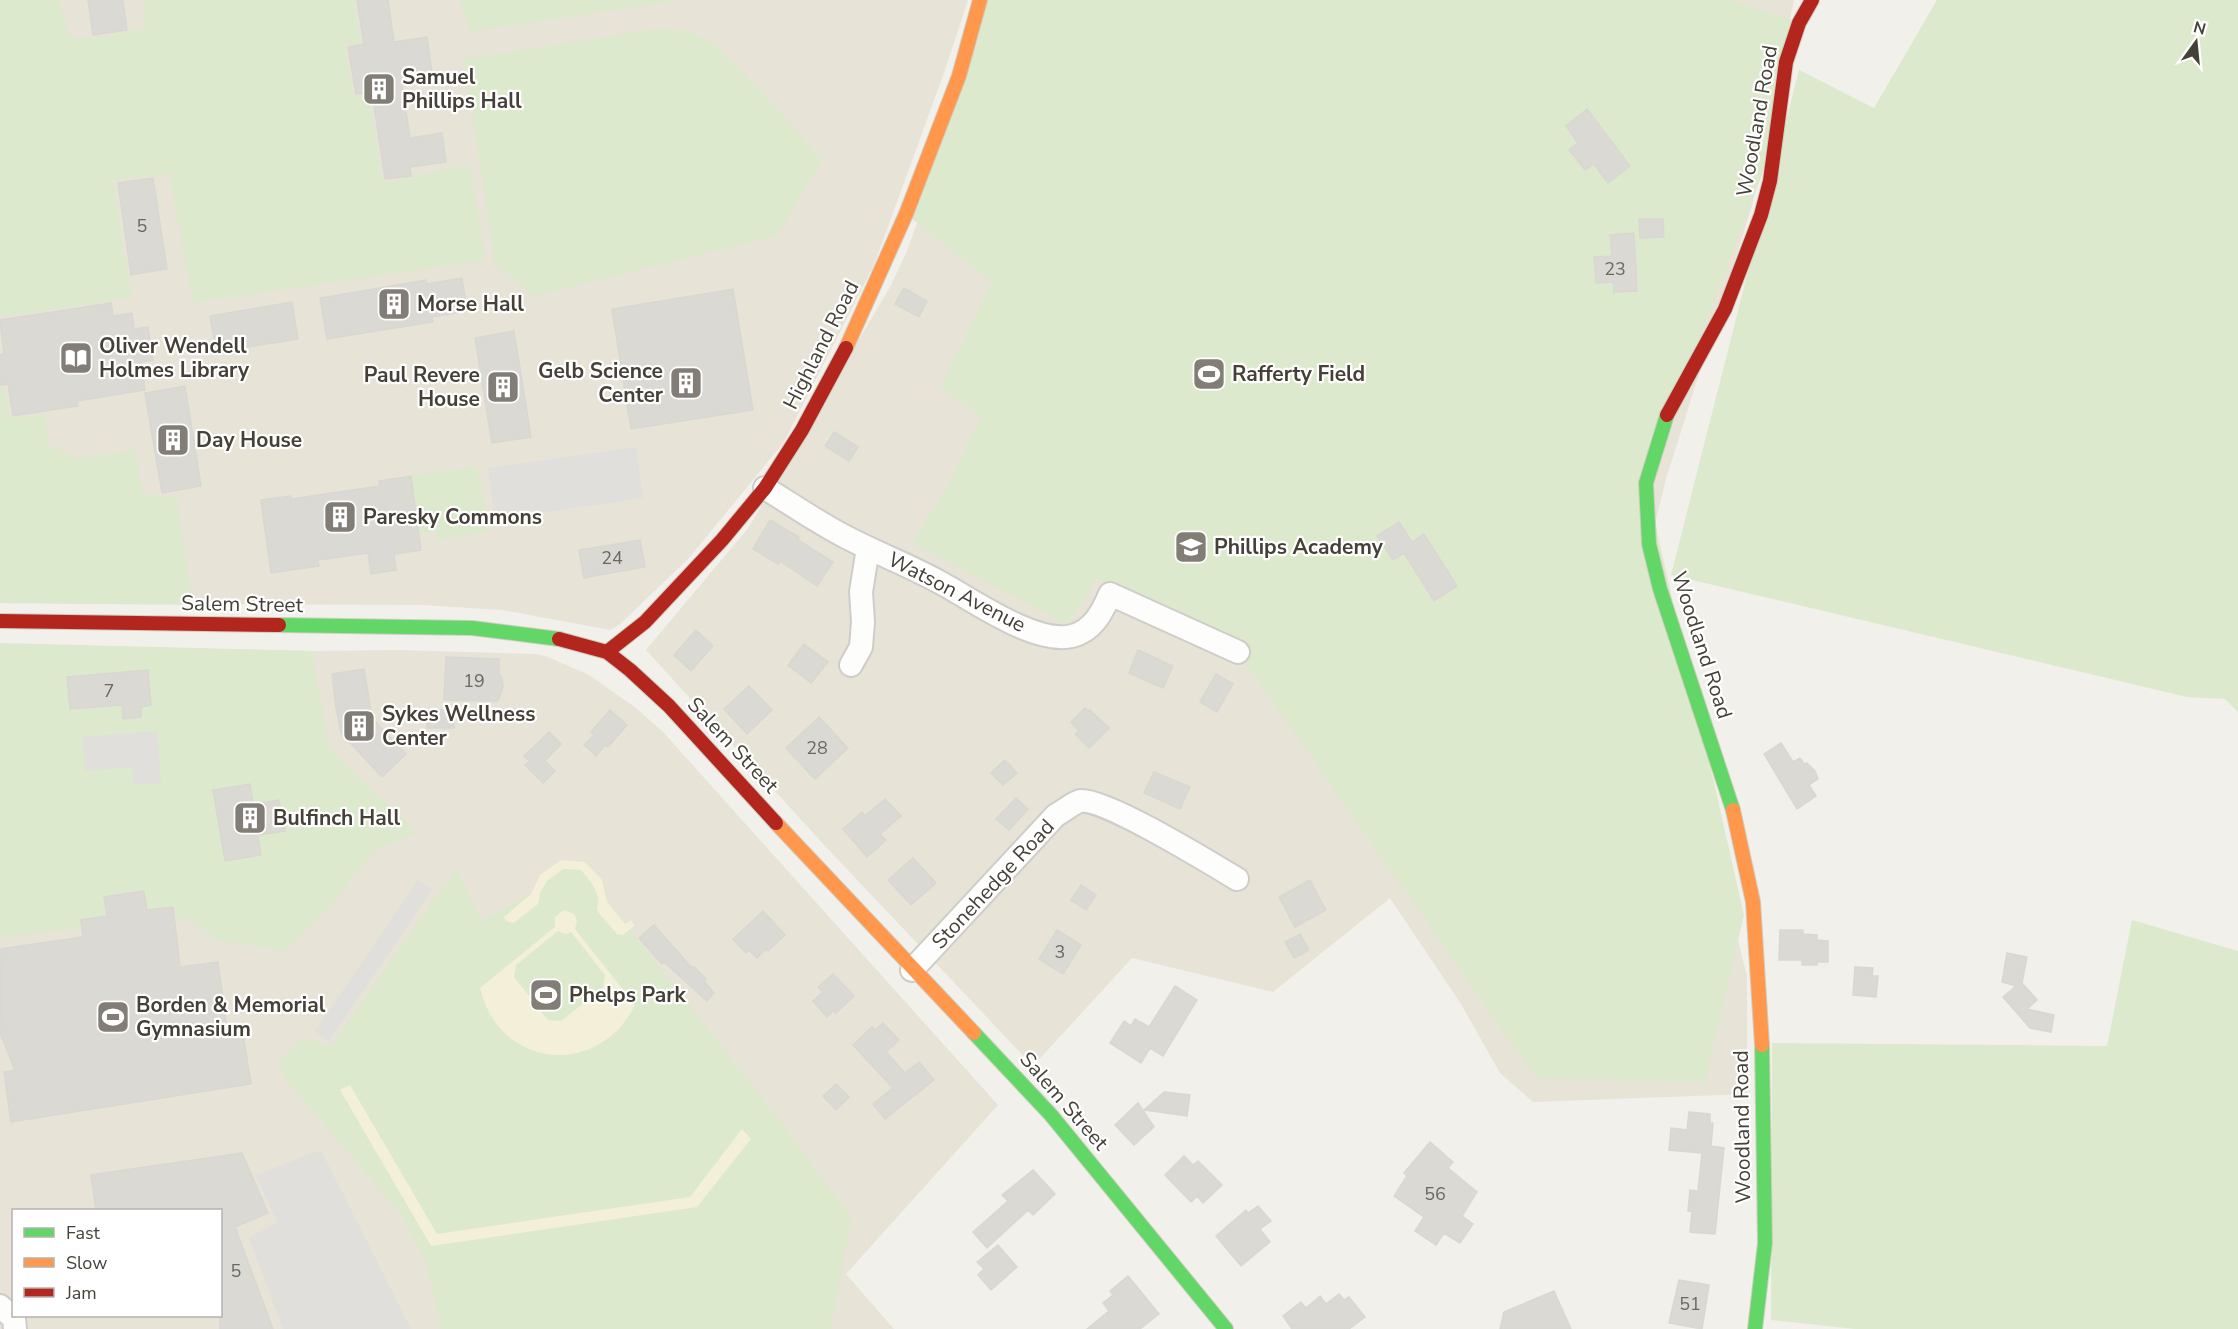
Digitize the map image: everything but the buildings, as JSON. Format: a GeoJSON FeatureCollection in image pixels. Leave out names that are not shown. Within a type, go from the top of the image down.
{"type":"FeatureCollection","features":[{"type":"Feature","properties":{"kind":"street","name":"Highland Road"},"geometry":{"type":"LineString","coordinates":[[607,652],[645,622],[722,540],[765,488],[831,379],[869,300],[925,166],[959,76],[980,0]]}},
{"type":"Feature","properties":{"kind":"street","name":"Woodland Road"},"geometry":{"type":"LineString","coordinates":[[1755,1329],[1765,1243],[1765,1139],[1764,1073],[1753,902],[1731,802],[1660,589],[1649,544],[1646,483],[1669,410],[1725,309],[1755,233],[1770,181],[1786,62],[1799,23],[1812,0]]}},
{"type":"Feature","properties":{"kind":"street","name":"Watson Avenue"},"geometry":{"type":"LineString","coordinates":[[765,488],[842,535],[942,583],[1004,620],[1047,636],[1071,637],[1089,629],[1103,610],[1110,594],[1238,652]]}},
{"type":"Feature","properties":{"kind":"street"},"geometry":{"type":"LineString","coordinates":[[851,665],[861,647],[863,622],[861,592],[868,548]]}},
{"type":"Feature","properties":{"kind":"street","name":"Salem Street"},"geometry":{"type":"LineString","coordinates":[[0,621],[472,628],[555,638],[607,652],[669,706],[912,970],[1051,1115],[1226,1329]]}},
{"type":"Feature","properties":{"kind":"street","name":"Stonehedge Road"},"geometry":{"type":"LineString","coordinates":[[912,970],[1056,815],[1078,801],[1089,801],[1123,815],[1237,879]]}},
{"type":"Feature","properties":{"kind":"street"},"geometry":{"type":"LineString","coordinates":[[0,1306],[14,1319],[15,1329]]}},
{"type":"Feature","properties":{"kind":"shaded area"},"geometry":{"type":"Polygon","coordinates":[[[0,0],[968,0],[874,265],[784,442],[689,558],[619,625],[610,630],[502,610],[422,605],[0,603],[0,0]]]}},
{"type":"Feature","properties":{"kind":"shaded area","name":"Phillips Academy"},"geometry":{"type":"Polygon","coordinates":[[[991,0],[1794,0],[1752,206],[1666,479],[1644,568],[1747,976],[1747,1094],[1533,1102],[1500,1073],[1461,1004],[1390,898],[1273,992],[1132,958],[1033,1066],[827,848],[646,650],[749,527],[890,287],[907,251],[933,178],[991,0]]]}},
{"type":"Feature","properties":{"kind":"shaded area"},"geometry":{"type":"Polygon","coordinates":[[[636,447],[643,498],[495,519],[488,468],[636,447]]]}},
{"type":"Feature","properties":{"kind":"shaded area"},"geometry":{"type":"Polygon","coordinates":[[[0,644],[536,654],[589,675],[636,708],[663,732],[998,1105],[846,1274],[894,1329],[0,1329],[0,644]]]}},
{"type":"Feature","properties":{"kind":"shaded area"},"geometry":{"type":"Polygon","coordinates":[[[157,731],[161,783],[134,785],[132,767],[85,771],[82,737],[157,731]]]}},
{"type":"Feature","properties":{"kind":"shaded area"},"geometry":{"type":"Polygon","coordinates":[[[418,880],[432,890],[329,1041],[315,1031],[418,880]]]}},
{"type":"Feature","properties":{"kind":"shaded area"},"geometry":{"type":"Polygon","coordinates":[[[321,1150],[411,1329],[283,1329],[249,1238],[277,1222],[256,1175],[321,1150]]]}},
{"type":"Feature","properties":{"kind":"green space"},"geometry":{"type":"Polygon","coordinates":[[[0,0],[59,0],[69,38],[94,37],[145,29],[143,0],[354,0],[361,43],[345,45],[353,96],[369,94],[383,182],[470,165],[486,260],[193,303],[169,173],[113,181],[132,297],[0,318],[0,0]]]}},
{"type":"Feature","properties":{"kind":"green space"},"geometry":{"type":"Polygon","coordinates":[[[460,0],[683,0],[470,32],[460,0]]]}},
{"type":"Feature","properties":{"kind":"green space","name":"Phillips Academy"},"geometry":{"type":"Polygon","coordinates":[[[980,0],[1732,0],[1799,23],[1776,137],[1646,483],[1744,915],[1705,1082],[1536,1078],[1238,652],[1143,608],[1097,578],[1068,625],[913,543],[951,479],[981,416],[940,387],[992,282],[906,214],[980,0]]]}},
{"type":"Feature","properties":{"kind":"green space"},"geometry":{"type":"Polygon","coordinates":[[[1937,0],[2238,0],[2238,712],[2225,699],[2187,697],[1671,575],[1799,70],[1874,108],[1937,0]]]}},
{"type":"Feature","properties":{"kind":"green space"},"geometry":{"type":"Polygon","coordinates":[[[655,29],[684,30],[717,46],[741,69],[822,160],[777,236],[535,296],[495,264],[464,59],[655,29]]]}},
{"type":"Feature","properties":{"kind":"green space"},"geometry":{"type":"Polygon","coordinates":[[[0,387],[4,387],[10,419],[44,414],[49,445],[78,459],[134,449],[143,493],[176,496],[193,605],[0,603],[0,387]]]}},
{"type":"Feature","properties":{"kind":"green space"},"geometry":{"type":"Polygon","coordinates":[[[477,466],[489,531],[438,540],[437,531],[419,533],[411,476],[477,466]]]}},
{"type":"Feature","properties":{"kind":"green space"},"geometry":{"type":"Polygon","coordinates":[[[0,643],[312,651],[329,747],[417,833],[374,850],[328,909],[286,951],[217,940],[187,918],[0,937],[0,643]]]}},
{"type":"Feature","properties":{"kind":"green space","name":"Phelps Park"},"geometry":{"type":"Polygon","coordinates":[[[561,860],[585,862],[602,880],[608,902],[773,1112],[851,1218],[831,1329],[441,1329],[425,1258],[400,1213],[285,1078],[279,1061],[304,1038],[331,1046],[456,869],[482,921],[531,894],[540,875],[561,860]]]}},
{"type":"Feature","properties":{"kind":"green space"},"geometry":{"type":"Polygon","coordinates":[[[2132,920],[2238,951],[2238,1329],[1855,1329],[1771,1320],[1772,1043],[2107,1046],[2132,920]]]}},
{"type":"Feature","properties":{"kind":"sand"},"geometry":{"type":"Polygon","coordinates":[[[561,860],[585,862],[602,880],[607,902],[625,924],[631,920],[634,926],[623,935],[617,934],[598,912],[597,892],[581,870],[563,869],[547,881],[540,893],[538,904],[514,923],[506,921],[504,917],[531,894],[540,875],[561,860]]]}},
{"type":"Feature","properties":{"kind":"sand"},"geometry":{"type":"Polygon","coordinates":[[[564,910],[574,914],[577,920],[575,929],[635,1005],[618,1029],[598,1045],[575,1053],[551,1055],[528,1048],[507,1035],[491,1015],[480,988],[555,927],[555,917],[564,910]],[[558,931],[516,965],[514,977],[548,1020],[561,1021],[603,988],[605,975],[571,932],[566,934],[558,931]]]}},
{"type":"Feature","properties":{"kind":"sand"},"geometry":{"type":"Polygon","coordinates":[[[350,1085],[437,1234],[690,1197],[742,1129],[751,1139],[697,1207],[431,1246],[340,1090],[350,1085]]]}},
{"type":"Feature","properties":{"kind":"traffic: fast"},"geometry":{"type":"LineString","coordinates":[[1667,415],[1646,483],[1649,544],[1660,589],[1733,810]]}},
{"type":"Feature","properties":{"kind":"traffic: fast"},"geometry":{"type":"LineString","coordinates":[[279,625],[472,628],[559,639]]}},
{"type":"Feature","properties":{"kind":"traffic: fast"},"geometry":{"type":"LineString","coordinates":[[974,1033],[1051,1115],[1226,1329]]}},
{"type":"Feature","properties":{"kind":"traffic: fast"},"geometry":{"type":"LineString","coordinates":[[1755,1329],[1765,1243],[1762,1045]]}},
{"type":"Feature","properties":{"kind":"traffic: slow"},"geometry":{"type":"LineString","coordinates":[[846,348],[906,214],[959,76],[980,0]]}},
{"type":"Feature","properties":{"kind":"traffic: slow"},"geometry":{"type":"LineString","coordinates":[[1733,810],[1753,902],[1762,1045]]}},
{"type":"Feature","properties":{"kind":"traffic: slow"},"geometry":{"type":"LineString","coordinates":[[776,823],[974,1033]]}},
{"type":"Feature","properties":{"kind":"traffic: jam"},"geometry":{"type":"LineString","coordinates":[[1667,415],[1725,309],[1761,215],[1770,181],[1786,62],[1799,23],[1812,0]]}},
{"type":"Feature","properties":{"kind":"traffic: jam"},"geometry":{"type":"LineString","coordinates":[[607,652],[645,622],[722,540],[765,488],[802,430],[846,348]]}},
{"type":"Feature","properties":{"kind":"traffic: jam"},"geometry":{"type":"LineString","coordinates":[[0,621],[279,625]]}},
{"type":"Feature","properties":{"kind":"traffic: jam"},"geometry":{"type":"LineString","coordinates":[[559,639],[607,652],[630,670],[669,706],[776,823]]}},
{"type":"Feature","properties":{"kind":"place","name":"Samuel Phillips Hall"},"geometry":{"type":"Point","coordinates":[379,89]}},
{"type":"Feature","properties":{"kind":"place","name":"Morse Hall"},"geometry":{"type":"Point","coordinates":[394,304]}},
{"type":"Feature","properties":{"kind":"place","name":"Oliver Wendell Holmes Library"},"geometry":{"type":"Point","coordinates":[76,358]}},
{"type":"Feature","properties":{"kind":"place","name":"Rafferty Field"},"geometry":{"type":"Point","coordinates":[1209,374]}},
{"type":"Feature","properties":{"kind":"place","name":"Gelb Science Center"},"geometry":{"type":"Point","coordinates":[686,383]}},
{"type":"Feature","properties":{"kind":"place","name":"Paul Revere House"},"geometry":{"type":"Point","coordinates":[503,387]}},
{"type":"Feature","properties":{"kind":"place","name":"Day House"},"geometry":{"type":"Point","coordinates":[173,440]}},
{"type":"Feature","properties":{"kind":"place","name":"Paresky Commons"},"geometry":{"type":"Point","coordinates":[340,517]}},
{"type":"Feature","properties":{"kind":"place","name":"Phillips Academy"},"geometry":{"type":"Point","coordinates":[1191,547]}},
{"type":"Feature","properties":{"kind":"place","name":"Sykes Wellness Center"},"geometry":{"type":"Point","coordinates":[359,726]}},
{"type":"Feature","properties":{"kind":"place","name":"Bulfinch Hall"},"geometry":{"type":"Point","coordinates":[250,818]}},
{"type":"Feature","properties":{"kind":"place","name":"Phelps Park"},"geometry":{"type":"Point","coordinates":[546,995]}},
{"type":"Feature","properties":{"kind":"place","name":"Borden & Memorial Gymnasium"},"geometry":{"type":"Point","coordinates":[113,1017]}}]}
